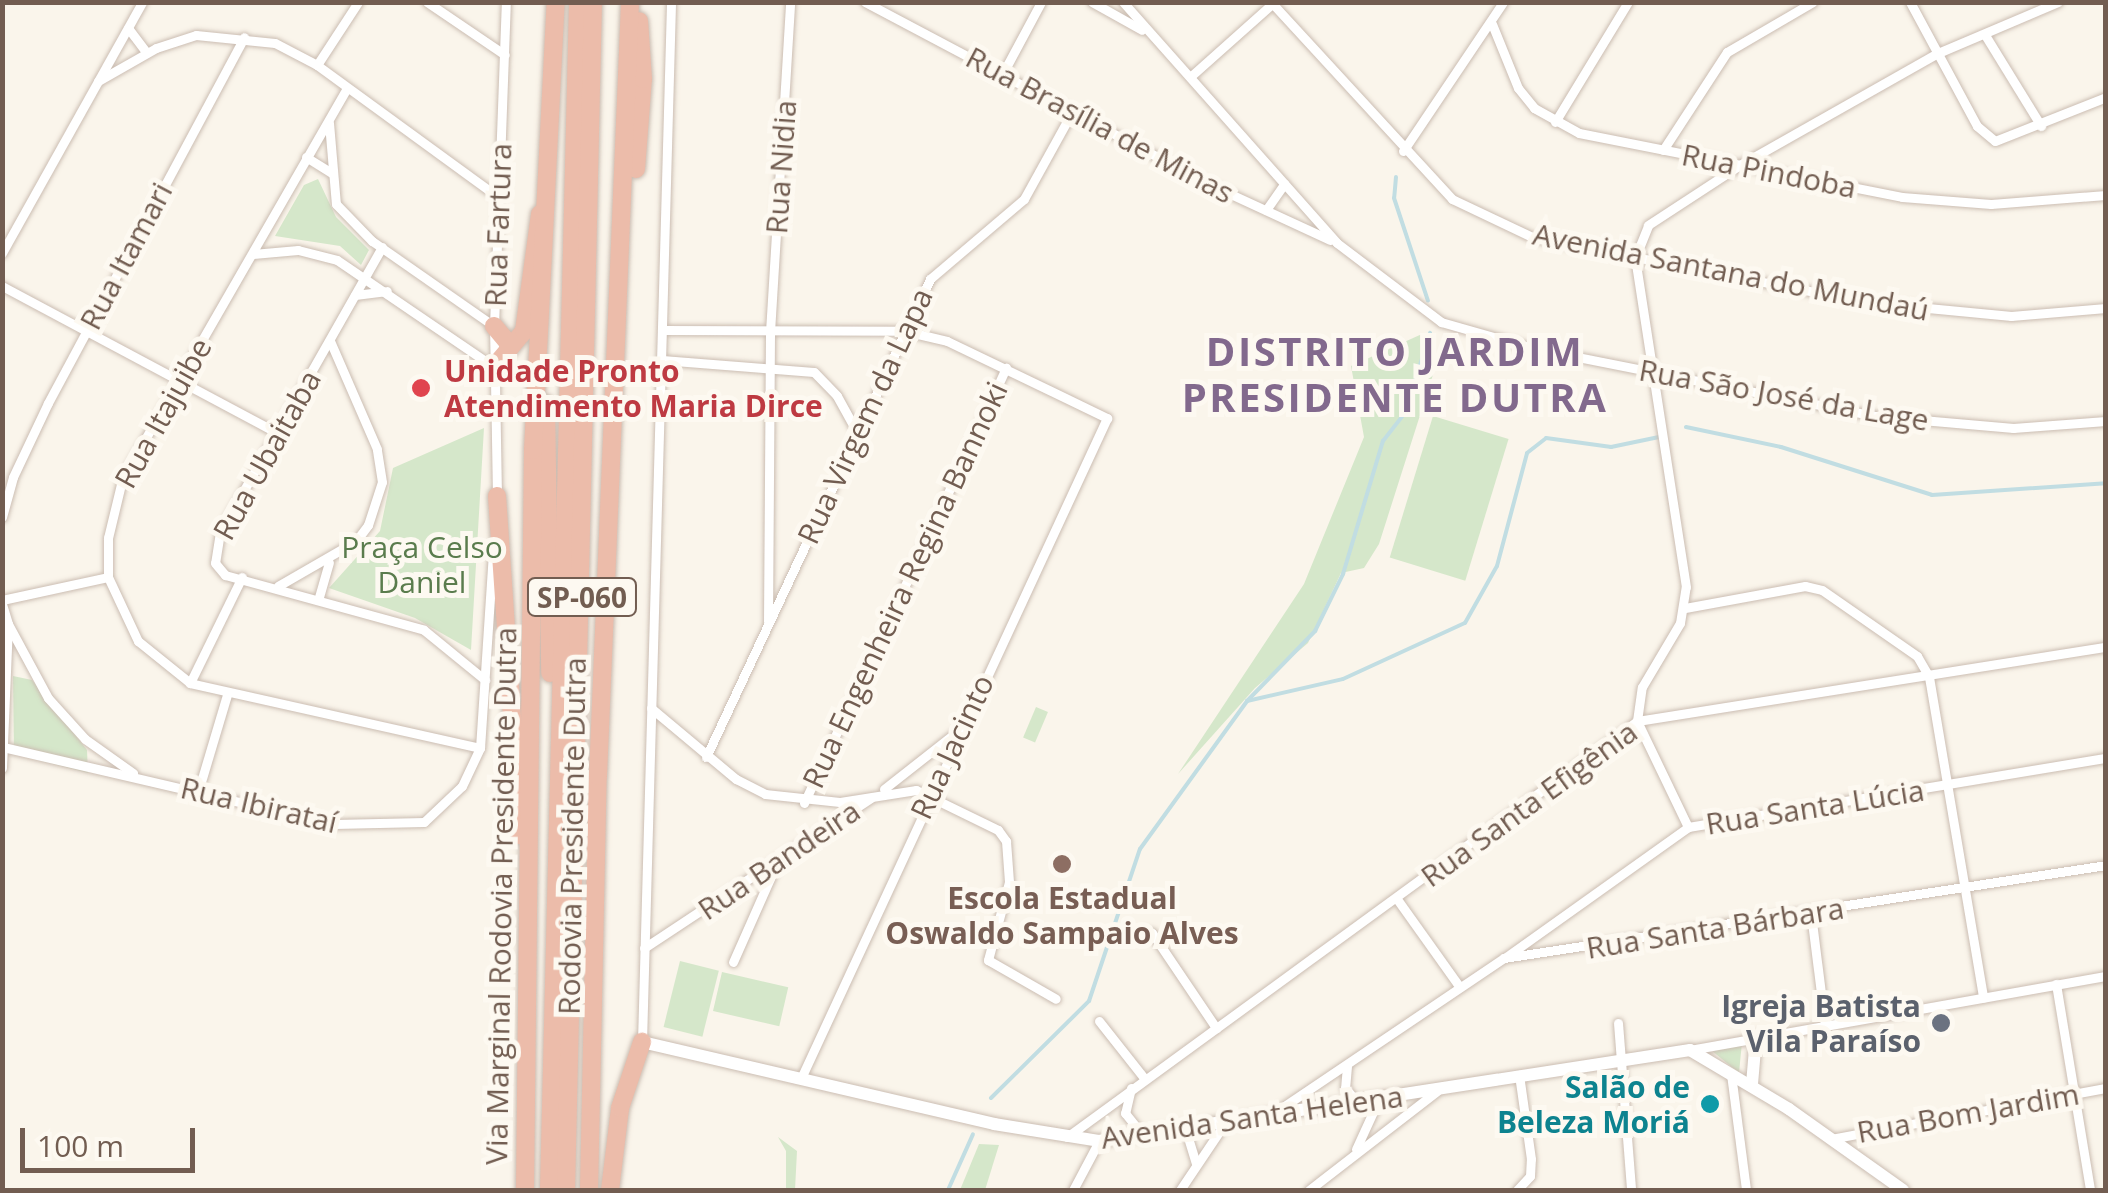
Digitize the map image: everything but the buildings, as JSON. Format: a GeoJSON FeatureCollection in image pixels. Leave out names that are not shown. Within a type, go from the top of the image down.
{"type":"FeatureCollection","features":[{"type":"Feature","properties":{"kind":"highway","name":"Via Marginal Rodovia Presidente Dutra"},"geometry":{"type":"LineString","coordinates":[[524,1190],[538,355],[556,2]]}},
{"type":"Feature","properties":{"kind":"highway","name":"Rodovia Presidente Dutra"},"geometry":{"type":"LineString","coordinates":[[549,1190],[578,2]]}},
{"type":"Feature","properties":{"kind":"highway","name":"Rodovia Presidente Dutra"},"geometry":{"type":"LineString","coordinates":[[566,1190],[594,2]]}},
{"type":"Feature","properties":{"kind":"highway","name":"Rodovia Presidente Dutra"},"geometry":{"type":"LineString","coordinates":[[590,1190],[598,776],[624,239],[630,2]]}},
{"type":"Feature","properties":{"kind":"highway"},"geometry":{"type":"LineString","coordinates":[[624,239],[640,137],[638,2]]}},
{"type":"Feature","properties":{"kind":"highway"},"geometry":{"type":"LineString","coordinates":[[494,367],[524,331],[530,254],[550,175]]}},
{"type":"Feature","properties":{"kind":"highway"},"geometry":{"type":"LineString","coordinates":[[494,326],[510,344]]}},
{"type":"Feature","properties":{"kind":"highway"},"geometry":{"type":"LineString","coordinates":[[538,355],[545,376],[551,692],[561,710]]}},
{"type":"Feature","properties":{"kind":"highway"},"geometry":{"type":"LineString","coordinates":[[497,496],[519,816],[520,949],[530,987]]}},
{"type":"Feature","properties":{"kind":"highway"},"geometry":{"type":"LineString","coordinates":[[610,1190],[620,1108],[642,1042]]}},
{"type":"Feature","properties":{"kind":"street"},"geometry":{"type":"LineString","coordinates":[[2,252],[142,2]]}},
{"type":"Feature","properties":{"kind":"street"},"geometry":{"type":"LineString","coordinates":[[317,65],[358,2]]}},
{"type":"Feature","properties":{"kind":"street"},"geometry":{"type":"LineString","coordinates":[[428,2],[505,54]]}},
{"type":"Feature","properties":{"kind":"street","name":"Rua Fartura"},"geometry":{"type":"LineString","coordinates":[[480,748],[497,496],[494,326],[506,2]]}},
{"type":"Feature","properties":{"kind":"street"},"geometry":{"type":"LineString","coordinates":[[642,1042],[672,2]]}},
{"type":"Feature","properties":{"kind":"street","name":"Rua Nidia"},"geometry":{"type":"LineString","coordinates":[[768,624],[770,332],[790,2]]}},
{"type":"Feature","properties":{"kind":"street","name":"Rua Brasília de Minas"},"geometry":{"type":"LineString","coordinates":[[866,2],[1072,112],[1337,243]]}},
{"type":"Feature","properties":{"kind":"street"},"geometry":{"type":"LineString","coordinates":[[1002,74],[1041,2]]}},
{"type":"Feature","properties":{"kind":"street"},"geometry":{"type":"LineString","coordinates":[[1092,2],[1150,34]]}},
{"type":"Feature","properties":{"kind":"street","name":"Rua São José da Lage"},"geometry":{"type":"LineString","coordinates":[[1123,2],[1337,243],[1441,322],[1532,348],[1932,423],[2013,428],[2106,421]]}},
{"type":"Feature","properties":{"kind":"street"},"geometry":{"type":"LineString","coordinates":[[1403,150],[1504,2]]}},
{"type":"Feature","properties":{"kind":"street"},"geometry":{"type":"LineString","coordinates":[[1555,122],[1628,2]]}},
{"type":"Feature","properties":{"kind":"street"},"geometry":{"type":"LineString","coordinates":[[1662,150],[1727,52],[1814,2]]}},
{"type":"Feature","properties":{"kind":"street"},"geometry":{"type":"LineString","coordinates":[[1910,2],[1986,136],[2005,140],[2106,97]]}},
{"type":"Feature","properties":{"kind":"street"},"geometry":{"type":"LineString","coordinates":[[1688,827],[1637,721],[1646,675],[1685,608],[1657,370],[1635,258],[1648,225],[1738,166],[1938,53],[2058,2]]}},
{"type":"Feature","properties":{"kind":"street"},"geometry":{"type":"LineString","coordinates":[[1190,78],[1272,3]]}},
{"type":"Feature","properties":{"kind":"street","name":"Avenida Santana do Mundaú"},"geometry":{"type":"LineString","coordinates":[[1272,3],[1403,150],[1452,198],[1492,221],[1532,237],[1941,311],[2011,316],[2106,308]]}},
{"type":"Feature","properties":{"kind":"street","name":"Rua Pindoba"},"geometry":{"type":"LineString","coordinates":[[1492,24],[1518,88],[1555,122],[1602,140],[1920,199],[1991,204],[2106,196]]}},
{"type":"Feature","properties":{"kind":"street"},"geometry":{"type":"LineString","coordinates":[[128,28],[147,53]]}},
{"type":"Feature","properties":{"kind":"street"},"geometry":{"type":"LineString","coordinates":[[1985,35],[2041,126]]}},
{"type":"Feature","properties":{"kind":"street"},"geometry":{"type":"LineString","coordinates":[[98,81],[147,53],[196,36],[244,36],[317,65],[498,196]]}},
{"type":"Feature","properties":{"kind":"street","name":"Rua Itamari"},"geometry":{"type":"LineString","coordinates":[[2,517],[8,477],[244,36]]}},
{"type":"Feature","properties":{"kind":"street","name":"Rua Itajuibe"},"geometry":{"type":"LineString","coordinates":[[347,88],[122,480],[108,538],[108,577],[138,642],[190,683],[227,695],[480,748]]}},
{"type":"Feature","properties":{"kind":"street","name":"Rua Virgem da Lapa"},"geometry":{"type":"LineString","coordinates":[[706,757],[905,331],[943,262],[1024,199],[1072,112]]}},
{"type":"Feature","properties":{"kind":"street"},"geometry":{"type":"LineString","coordinates":[[328,120],[336,204],[382,247],[494,326]]}},
{"type":"Feature","properties":{"kind":"street"},"geometry":{"type":"LineString","coordinates":[[306,157],[332,173]]}},
{"type":"Feature","properties":{"kind":"street"},"geometry":{"type":"LineString","coordinates":[[1266,210],[1284,184]]}},
{"type":"Feature","properties":{"kind":"street","name":"Rua Ubaitaba"},"geometry":{"type":"LineString","coordinates":[[382,247],[214,548],[226,575],[319,596],[424,630],[486,680]]}},
{"type":"Feature","properties":{"kind":"street"},"geometry":{"type":"LineString","coordinates":[[252,254],[298,250],[366,276],[494,367]]}},
{"type":"Feature","properties":{"kind":"street"},"geometry":{"type":"LineString","coordinates":[[2,286],[276,433]]}},
{"type":"Feature","properties":{"kind":"street"},"geometry":{"type":"LineString","coordinates":[[356,295],[387,291]]}},
{"type":"Feature","properties":{"kind":"street"},"geometry":{"type":"LineString","coordinates":[[662,330],[905,331],[947,341],[1006,368]]}},
{"type":"Feature","properties":{"kind":"street"},"geometry":{"type":"LineString","coordinates":[[278,586],[329,562],[368,525],[382,482],[377,449],[330,342]]}},
{"type":"Feature","properties":{"kind":"street"},"geometry":{"type":"LineString","coordinates":[[662,360],[800,367],[826,381],[858,434]]}},
{"type":"Feature","properties":{"kind":"street","name":"Rua Jacinto"},"geometry":{"type":"LineString","coordinates":[[802,1078],[958,731],[1107,418],[1006,368]]}},
{"type":"Feature","properties":{"kind":"street","name":"Rua Engenheira Regina Bannoki"},"geometry":{"type":"LineString","coordinates":[[804,803],[1006,368]]}},
{"type":"Feature","properties":{"kind":"street"},"geometry":{"type":"LineString","coordinates":[[319,596],[329,562]]}},
{"type":"Feature","properties":{"kind":"street"},"geometry":{"type":"LineString","coordinates":[[108,577],[2,602],[8,624],[48,698],[85,739],[139,777]]}},
{"type":"Feature","properties":{"kind":"street"},"geometry":{"type":"LineString","coordinates":[[190,683],[242,577]]}},
{"type":"Feature","properties":{"kind":"street"},"geometry":{"type":"LineString","coordinates":[[1685,608],[1794,588],[1822,590],[1917,656],[1929,677],[1983,997]]}},
{"type":"Feature","properties":{"kind":"street"},"geometry":{"type":"LineString","coordinates":[[2,768],[8,624]]}},
{"type":"Feature","properties":{"kind":"street","name":"Rua Santa Efigênia"},"geometry":{"type":"LineString","coordinates":[[1065,1138],[1398,899],[1637,721],[2106,647]]}},
{"type":"Feature","properties":{"kind":"street"},"geometry":{"type":"LineString","coordinates":[[198,792],[227,695]]}},
{"type":"Feature","properties":{"kind":"street"},"geometry":{"type":"LineString","coordinates":[[651,708],[706,757],[765,794],[804,803],[902,789],[931,794],[981,818],[1006,841],[1009,882],[988,960],[1056,1000]]}},
{"type":"Feature","properties":{"kind":"street","name":"Rua Bandeira"},"geometry":{"type":"LineString","coordinates":[[644,948],[878,794],[958,731]]}},
{"type":"Feature","properties":{"kind":"street","name":"Rua Ibirataí"},"geometry":{"type":"LineString","coordinates":[[3,747],[334,824],[405,826],[424,822],[451,801],[480,748]]}},
{"type":"Feature","properties":{"kind":"street","name":"Rua Santa Lúcia"},"geometry":{"type":"LineString","coordinates":[[1504,958],[1688,827],[2106,758]]}},
{"type":"Feature","properties":{"kind":"street"},"geometry":{"type":"LineString","coordinates":[[733,962],[776,864]]}},
{"type":"Feature","properties":{"kind":"street","name":"Rua Santa Bárbara"},"geometry":{"type":"LineString","coordinates":[[1267,1117],[1504,958],[1810,914],[2106,865]]}},
{"type":"Feature","properties":{"kind":"street"},"geometry":{"type":"LineString","coordinates":[[1398,899],[1460,986]]}},
{"type":"Feature","properties":{"kind":"street"},"geometry":{"type":"LineString","coordinates":[[1810,914],[1825,1025]]}},
{"type":"Feature","properties":{"kind":"street"},"geometry":{"type":"LineString","coordinates":[[1142,932],[1152,933],[1216,1028]]}},
{"type":"Feature","properties":{"kind":"street"},"geometry":{"type":"LineString","coordinates":[[1690,1050],[2106,976]]}},
{"type":"Feature","properties":{"kind":"street"},"geometry":{"type":"LineString","coordinates":[[2056,984],[2090,1190]]}},
{"type":"Feature","properties":{"kind":"street"},"geometry":{"type":"LineString","coordinates":[[1099,1021],[1144,1078]]}},
{"type":"Feature","properties":{"kind":"street"},"geometry":{"type":"LineString","coordinates":[[1618,1023],[1631,1190]]}},
{"type":"Feature","properties":{"kind":"street"},"geometry":{"type":"LineString","coordinates":[[1752,1084],[1756,1037]]}},
{"type":"Feature","properties":{"kind":"street","name":"Avenida Santa Helena"},"geometry":{"type":"LineString","coordinates":[[642,1042],[1065,1138],[1100,1141],[1223,1126],[1623,1057],[1690,1050]]}},
{"type":"Feature","properties":{"kind":"street"},"geometry":{"type":"LineString","coordinates":[[1690,1050],[1752,1084],[1903,1190]]}},
{"type":"Feature","properties":{"kind":"street"},"geometry":{"type":"LineString","coordinates":[[1352,1060],[1343,1077],[1358,1104]]}},
{"type":"Feature","properties":{"kind":"street"},"geometry":{"type":"LineString","coordinates":[[1730,1071],[1746,1190]]}},
{"type":"Feature","properties":{"kind":"street"},"geometry":{"type":"LineString","coordinates":[[1516,1190],[1530,1176],[1531,1159],[1518,1075]]}},
{"type":"Feature","properties":{"kind":"street"},"geometry":{"type":"LineString","coordinates":[[1131,1088],[1126,1112],[1145,1137]]}},
{"type":"Feature","properties":{"kind":"street","name":"Rua Bom Jardim"},"geometry":{"type":"LineString","coordinates":[[1830,1139],[2106,1088]]}},
{"type":"Feature","properties":{"kind":"street"},"geometry":{"type":"LineString","coordinates":[[1308,1190],[1439,1090]]}},
{"type":"Feature","properties":{"kind":"street"},"geometry":{"type":"LineString","coordinates":[[1355,1151],[1378,1102]]}},
{"type":"Feature","properties":{"kind":"street"},"geometry":{"type":"LineString","coordinates":[[1180,1190],[1223,1126]]}},
{"type":"Feature","properties":{"kind":"street"},"geometry":{"type":"LineString","coordinates":[[1186,1131],[1196,1148],[1194,1170]]}},
{"type":"Feature","properties":{"kind":"street"},"geometry":{"type":"LineString","coordinates":[[1073,1190],[1100,1141]]}},
{"type":"Feature","properties":{"kind":"green space"},"geometry":{"type":"Polygon","coordinates":[[[318,179],[336,217],[369,250],[361,265],[340,246],[275,236],[304,185],[318,179]]]}},
{"type":"Feature","properties":{"kind":"green space"},"geometry":{"type":"Polygon","coordinates":[[[1422,334],[1437,362],[1379,544],[1364,568],[1341,573],[1308,643],[1255,688],[1178,774],[1304,584],[1364,437],[1351,366],[1422,334]]]}},
{"type":"Feature","properties":{"kind":"green space"},"geometry":{"type":"Polygon","coordinates":[[[1433,416],[1509,439],[1465,581],[1390,558],[1433,416]]]}},
{"type":"Feature","properties":{"kind":"green space","name":"Praça Celso Daniel"},"geometry":{"type":"Polygon","coordinates":[[[484,428],[471,650],[415,618],[329,588],[380,531],[393,468],[484,428]]]}},
{"type":"Feature","properties":{"kind":"green space"},"geometry":{"type":"Polygon","coordinates":[[[13,676],[32,680],[87,750],[88,773],[14,754],[13,676]]]}},
{"type":"Feature","properties":{"kind":"green space"},"geometry":{"type":"Polygon","coordinates":[[[1036,707],[1048,712],[1035,742],[1023,737],[1036,707]]]}},
{"type":"Feature","properties":{"kind":"green space"},"geometry":{"type":"Polygon","coordinates":[[[680,961],[719,971],[702,1037],[664,1027],[680,961]]]}},
{"type":"Feature","properties":{"kind":"green space"},"geometry":{"type":"Polygon","coordinates":[[[722,972],[788,987],[779,1026],[713,1011],[722,972]]]}},
{"type":"Feature","properties":{"kind":"green space"},"geometry":{"type":"Polygon","coordinates":[[[1742,1042],[1739,1073],[1711,1050],[1742,1042]]]}},
{"type":"Feature","properties":{"kind":"green space"},"geometry":{"type":"Polygon","coordinates":[[[778,1137],[797,1151],[795,1190],[786,1190],[786,1151],[778,1137]]]}},
{"type":"Feature","properties":{"kind":"green space"},"geometry":{"type":"Polygon","coordinates":[[[979,1144],[999,1145],[985,1190],[960,1190],[979,1144]]]}},
{"type":"Feature","properties":{"kind":"waterway"},"geometry":{"type":"LineString","coordinates":[[1396,177],[1394,198],[1428,301]]}},
{"type":"Feature","properties":{"kind":"waterway"},"geometry":{"type":"LineString","coordinates":[[1247,701],[1315,631],[1343,574],[1383,441],[1405,413],[1430,333]]}},
{"type":"Feature","properties":{"kind":"waterway"},"geometry":{"type":"LineString","coordinates":[[1686,427],[1781,447],[1932,495],[2106,483]]}},
{"type":"Feature","properties":{"kind":"waterway"},"geometry":{"type":"LineString","coordinates":[[991,1098],[1089,1001],[1140,849],[1247,701],[1343,679],[1465,623],[1497,566],[1527,453],[1546,438],[1611,447],[1659,437]]}},
{"type":"Feature","properties":{"kind":"waterway"},"geometry":{"type":"LineString","coordinates":[[948,1190],[973,1134]]}},
{"type":"Feature","properties":{"kind":"place","name":"Unidade Pronto Atendimento Maria Dirce"},"geometry":{"type":"Point","coordinates":[421,388]}},
{"type":"Feature","properties":{"kind":"place","name":"Escola Estadual Oswaldo Sampaio Alves"},"geometry":{"type":"Point","coordinates":[1062,864]}},
{"type":"Feature","properties":{"kind":"place","name":"Igreja Batista Vila Paraíso"},"geometry":{"type":"Point","coordinates":[1941,1023]}},
{"type":"Feature","properties":{"kind":"place","name":"Salão de Beleza Moriá"},"geometry":{"type":"Point","coordinates":[1710,1104]}},
{"type":"Feature","properties":{"kind":"district","name":"DISTRITO JARDIM PRESIDENTE DUTRA"},"geometry":{"type":"Point","coordinates":[1395,374]}}]}
